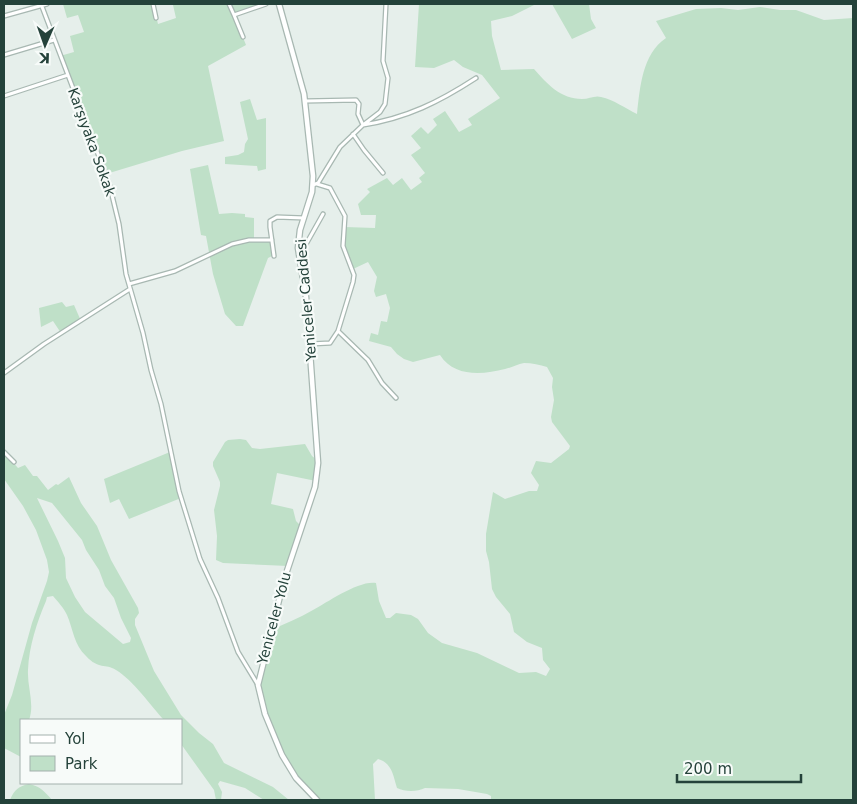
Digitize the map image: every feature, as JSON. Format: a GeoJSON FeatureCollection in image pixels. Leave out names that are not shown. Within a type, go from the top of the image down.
{"type":"FeatureCollection","features":[{"type":"Feature","properties":{"kind":"street","name":"Karşıyaka Sokak"},"geometry":{"type":"LineString","coordinates":[[42,4],[109,183],[119,224],[130,289],[161,404],[179,491],[200,559],[218,598],[238,652],[258,685]]}},
{"type":"Feature","properties":{"kind":"street"},"geometry":{"type":"LineString","coordinates":[[4,16],[47,4]]}},
{"type":"Feature","properties":{"kind":"street"},"geometry":{"type":"LineString","coordinates":[[153,4],[156,18]]}},
{"type":"Feature","properties":{"kind":"street"},"geometry":{"type":"LineString","coordinates":[[229,4],[243,37]]}},
{"type":"Feature","properties":{"kind":"street"},"geometry":{"type":"LineString","coordinates":[[234,15],[266,4]]}},
{"type":"Feature","properties":{"kind":"street","name":"Yeniceler Caddesi"},"geometry":{"type":"LineString","coordinates":[[279,4],[306,101],[315,185],[299,236],[298,253],[306,297],[315,423]]}},
{"type":"Feature","properties":{"kind":"street"},"geometry":{"type":"LineString","coordinates":[[310,344],[330,343],[338,331],[353,282],[354,272],[343,246],[344,212],[330,188],[315,185],[334,154],[363,124],[376,116],[385,104],[388,78],[383,62],[386,4]]}},
{"type":"Feature","properties":{"kind":"street"},"geometry":{"type":"LineString","coordinates":[[4,55],[54,40]]}},
{"type":"Feature","properties":{"kind":"street"},"geometry":{"type":"LineString","coordinates":[[4,96],[68,75]]}},
{"type":"Feature","properties":{"kind":"street"},"geometry":{"type":"LineString","coordinates":[[363,124],[400,118],[440,100],[476,78]]}},
{"type":"Feature","properties":{"kind":"street"},"geometry":{"type":"LineString","coordinates":[[306,101],[356,100],[359,104],[358,114],[363,124]]}},
{"type":"Feature","properties":{"kind":"street"},"geometry":{"type":"LineString","coordinates":[[353,134],[383,173]]}},
{"type":"Feature","properties":{"kind":"street"},"geometry":{"type":"LineString","coordinates":[[298,253],[305,246],[323,214]]}},
{"type":"Feature","properties":{"kind":"street"},"geometry":{"type":"LineString","coordinates":[[274,256],[270,227],[272,219],[277,217],[304,218]]}},
{"type":"Feature","properties":{"kind":"street"},"geometry":{"type":"LineString","coordinates":[[129,284],[175,272],[232,244],[249,240],[272,240]]}},
{"type":"Feature","properties":{"kind":"street"},"geometry":{"type":"LineString","coordinates":[[4,373],[44,344],[130,289]]}},
{"type":"Feature","properties":{"kind":"street"},"geometry":{"type":"LineString","coordinates":[[338,331],[368,360],[382,383],[396,398]]}},
{"type":"Feature","properties":{"kind":"street","name":"Yeniceler Yolu"},"geometry":{"type":"LineString","coordinates":[[315,423],[318,463],[315,487],[284,580],[258,685],[265,714],[282,755],[296,778],[317,800]]}},
{"type":"Feature","properties":{"kind":"street"},"geometry":{"type":"LineString","coordinates":[[4,452],[14,462]]}},
{"type":"Feature","properties":{"kind":"green space"},"geometry":{"type":"Polygon","coordinates":[[[63,4],[153,4],[158,24],[176,18],[173,5],[178,4],[266,4],[234,15],[246,45],[208,66],[224,141],[182,151],[106,174],[60,56],[74,52],[70,36],[84,32],[78,15],[67,18],[63,4]]]}},
{"type":"Feature","properties":{"kind":"green space"},"geometry":{"type":"Polygon","coordinates":[[[419,4],[536,4],[512,16],[491,21],[492,36],[501,70],[534,69],[555,90],[567,96],[582,99],[596,96],[606,98],[637,114],[641,83],[647,62],[658,45],[666,38],[656,21],[696,9],[721,8],[738,10],[760,7],[796,10],[824,20],[853,18],[853,800],[491,800],[491,796],[487,794],[458,789],[425,788],[411,791],[397,788],[389,767],[378,759],[373,764],[375,800],[317,800],[304,787],[274,737],[258,685],[270,630],[302,616],[344,592],[369,583],[376,583],[379,601],[386,618],[390,618],[396,613],[411,615],[418,619],[428,633],[442,643],[477,653],[519,673],[536,672],[546,676],[550,669],[543,660],[542,648],[527,642],[514,632],[510,614],[492,589],[486,551],[486,534],[493,492],[505,499],[529,491],[537,491],[539,485],[531,473],[536,461],[551,463],[569,449],[570,446],[552,422],[553,378],[547,367],[530,363],[478,373],[461,371],[446,362],[440,355],[413,362],[404,359],[391,347],[369,341],[371,333],[378,335],[381,321],[387,322],[390,308],[386,294],[376,297],[374,291],[377,277],[368,262],[353,269],[343,246],[345,227],[375,228],[376,215],[361,215],[358,204],[370,192],[367,189],[387,178],[393,185],[402,178],[411,190],[422,182],[419,178],[425,173],[411,155],[421,148],[411,136],[421,127],[428,134],[437,125],[433,119],[445,111],[459,132],[472,125],[468,119],[500,98],[482,75],[463,67],[454,60],[434,68],[415,67],[419,4]]]}},
{"type":"Feature","properties":{"kind":"green space"},"geometry":{"type":"Polygon","coordinates":[[[552,4],[589,4],[591,19],[596,28],[572,39],[552,4]]]}},
{"type":"Feature","properties":{"kind":"green space"},"geometry":{"type":"Polygon","coordinates":[[[250,99],[257,120],[266,118],[266,169],[258,171],[257,166],[225,164],[225,157],[244,152],[248,139],[240,102],[250,99]]]}},
{"type":"Feature","properties":{"kind":"green space"},"geometry":{"type":"Polygon","coordinates":[[[208,165],[219,214],[245,214],[245,217],[254,218],[254,240],[272,240],[274,255],[268,258],[243,326],[236,326],[225,314],[213,274],[206,236],[201,235],[190,169],[208,165]]]}},
{"type":"Feature","properties":{"kind":"green space"},"geometry":{"type":"Polygon","coordinates":[[[62,302],[66,307],[74,305],[81,321],[61,333],[53,321],[41,327],[39,308],[62,302]]]}},
{"type":"Feature","properties":{"kind":"green space"},"geometry":{"type":"Polygon","coordinates":[[[240,439],[246,440],[252,448],[260,449],[305,444],[312,456],[318,461],[316,481],[277,473],[271,504],[293,509],[296,521],[301,526],[288,566],[223,563],[216,560],[217,536],[214,510],[220,482],[213,462],[225,442],[240,439]]]}},
{"type":"Feature","properties":{"kind":"green space"},"geometry":{"type":"Polygon","coordinates":[[[4,452],[18,468],[25,465],[33,476],[37,476],[48,490],[69,477],[81,503],[97,526],[111,560],[138,608],[139,613],[135,619],[135,625],[154,671],[181,715],[213,744],[224,763],[273,787],[289,800],[264,800],[245,788],[220,781],[218,784],[222,792],[221,800],[216,800],[214,790],[182,745],[182,719],[163,719],[122,674],[112,668],[98,665],[86,656],[76,642],[66,612],[53,596],[47,597],[30,652],[28,676],[31,714],[29,719],[20,719],[20,756],[4,748],[4,715],[12,695],[32,623],[49,572],[47,560],[36,530],[23,506],[4,479],[4,452]],[[37,498],[65,558],[66,578],[75,597],[85,612],[123,644],[130,642],[131,638],[114,598],[105,586],[99,570],[82,540],[52,503],[37,498]]]}},
{"type":"Feature","properties":{"kind":"green space"},"geometry":{"type":"Polygon","coordinates":[[[170,452],[181,498],[129,519],[119,499],[110,503],[104,479],[170,452]]]}},
{"type":"Feature","properties":{"kind":"green space"},"geometry":{"type":"Polygon","coordinates":[[[29,784],[45,792],[52,800],[10,800],[17,789],[29,784]]]}}]}
